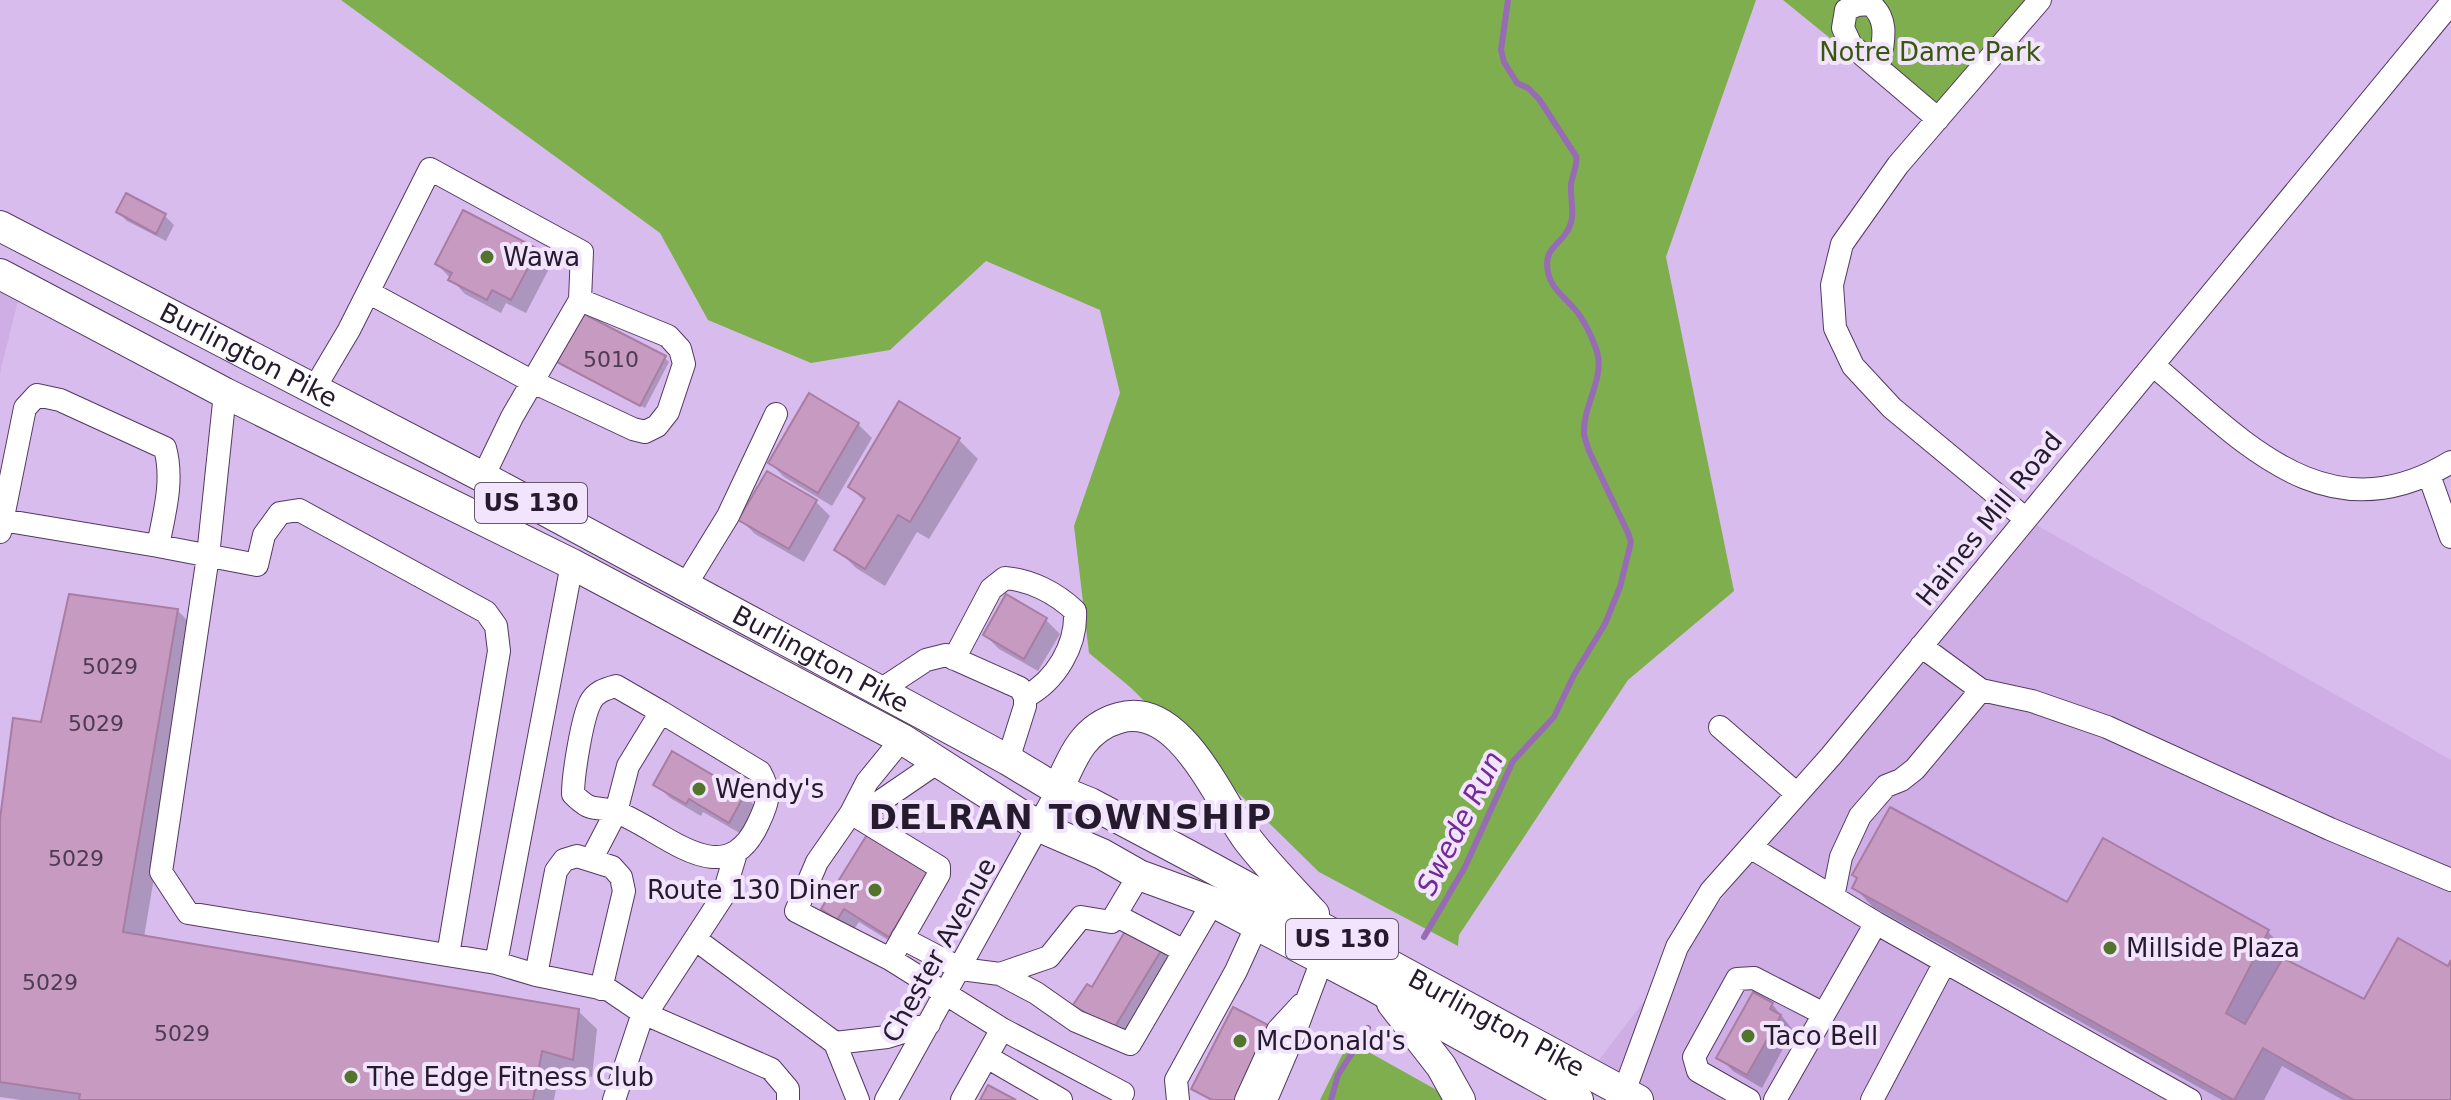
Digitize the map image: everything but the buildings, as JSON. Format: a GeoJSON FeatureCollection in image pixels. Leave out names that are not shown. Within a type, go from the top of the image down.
{"type":"FeatureCollection","features":[{"type":"Feature","properties":{"kind":"highway","name":"Burlington Pike"},"geometry":{"type":"LineString","coordinates":[[0,226],[483,477],[1008,760],[1058,790],[1090,803],[1326,946],[1627,1097]]}},
{"type":"Feature","properties":{"kind":"highway","name":"Burlington Pike"},"geometry":{"type":"LineString","coordinates":[[0,274],[225,393],[572,564],[902,739],[1040,827],[1102,854],[1139,875],[1213,902],[1257,925],[1326,946],[1384,992],[1578,1100]]}},
{"type":"Feature","properties":{"kind":"highway"},"geometry":{"type":"LineString","coordinates":[[1058,790],[1072,757],[1088,734],[1127,715],[1147,716],[1163,725],[1181,740],[1198,762],[1248,840],[1326,946]]}},
{"type":"Feature","properties":{"kind":"highway"},"geometry":{"type":"LineString","coordinates":[[1384,992],[1441,1066],[1460,1100]]}},
{"type":"Feature","properties":{"kind":"street"},"geometry":{"type":"LineString","coordinates":[[2026,519],[1892,408],[1853,366],[1835,328],[1832,285],[1842,244],[1898,165],[2040,0]]}},
{"type":"Feature","properties":{"kind":"street","name":"Haines Mill Road"},"geometry":{"type":"LineString","coordinates":[[1627,1097],[1677,947],[1711,891],[1921,646],[2451,3]]}},
{"type":"Feature","properties":{"kind":"street"},"geometry":{"type":"LineString","coordinates":[[1879,68],[1938,119]]}},
{"type":"Feature","properties":{"kind":"street"},"geometry":{"type":"LineString","coordinates":[[314,389],[368,292],[430,169],[582,252],[580,300],[483,477]]}},
{"type":"Feature","properties":{"kind":"street"},"geometry":{"type":"LineString","coordinates":[[368,292],[533,382],[633,429],[645,432],[657,426],[668,412],[684,364],[680,349],[668,336],[580,300]]}},
{"type":"Feature","properties":{"kind":"street"},"geometry":{"type":"LineString","coordinates":[[2153,365],[2256,452],[2295,475],[2317,483],[2364,489],[2387,488],[2429,475],[2451,462]]}},
{"type":"Feature","properties":{"kind":"street"},"geometry":{"type":"LineString","coordinates":[[225,393],[208,556],[161,872],[188,913],[496,963],[609,990],[645,1014],[771,1069],[788,1089],[788,1100]]}},
{"type":"Feature","properties":{"kind":"street"},"geometry":{"type":"LineString","coordinates":[[158,546],[169,486],[170,464],[165,448],[60,400],[37,395],[25,408],[1,526],[158,546],[257,565],[264,535],[280,513],[299,510],[486,612],[496,626],[499,651],[448,955]]}},
{"type":"Feature","properties":{"kind":"street"},"geometry":{"type":"LineString","coordinates":[[685,586],[728,516],[776,414]]}},
{"type":"Feature","properties":{"kind":"street"},"geometry":{"type":"LineString","coordinates":[[2429,475],[2451,537]]}},
{"type":"Feature","properties":{"kind":"street"},"geometry":{"type":"LineString","coordinates":[[496,963],[572,564]]}},
{"type":"Feature","properties":{"kind":"street"},"geometry":{"type":"LineString","coordinates":[[950,657],[991,589],[1005,578],[1019,579],[1060,597],[1075,611],[1076,627],[1072,640],[1055,674],[1037,691],[1025,697]]}},
{"type":"Feature","properties":{"kind":"street"},"geometry":{"type":"LineString","coordinates":[[1921,646],[1981,690],[2032,701],[2107,727],[2330,829],[2451,880]]}},
{"type":"Feature","properties":{"kind":"street"},"geometry":{"type":"LineString","coordinates":[[879,691],[926,660],[950,657],[1020,688],[1025,697],[1025,706],[1008,760]]}},
{"type":"Feature","properties":{"kind":"street"},"geometry":{"type":"LineString","coordinates":[[614,1100],[645,1014],[723,896],[736,853],[752,836],[766,806],[769,787],[760,772],[616,686],[600,690],[589,703],[573,777],[573,794],[586,807],[616,812],[711,859],[736,853]]}},
{"type":"Feature","properties":{"kind":"street"},"geometry":{"type":"LineString","coordinates":[[1833,897],[1841,857],[1860,816],[1886,786],[1901,780],[1915,769],[1981,690]]}},
{"type":"Feature","properties":{"kind":"street"},"geometry":{"type":"LineString","coordinates":[[591,860],[616,812],[628,766],[661,712]]}},
{"type":"Feature","properties":{"kind":"street"},"geometry":{"type":"LineString","coordinates":[[1720,727],[1797,794]]}},
{"type":"Feature","properties":{"kind":"street"},"geometry":{"type":"LineString","coordinates":[[902,739],[867,782],[851,813],[817,862],[796,911],[890,959],[1002,1029],[1123,1093]]}},
{"type":"Feature","properties":{"kind":"street"},"geometry":{"type":"LineString","coordinates":[[851,813],[878,803],[938,762]]}},
{"type":"Feature","properties":{"kind":"street","name":"Chester Avenue"},"geometry":{"type":"LineString","coordinates":[[886,1100],[1058,790]]}},
{"type":"Feature","properties":{"kind":"street"},"geometry":{"type":"LineString","coordinates":[[851,813],[939,867],[939,874],[890,959]]}},
{"type":"Feature","properties":{"kind":"street"},"geometry":{"type":"LineString","coordinates":[[1750,847],[1876,923],[2190,1100]]}},
{"type":"Feature","properties":{"kind":"street"},"geometry":{"type":"LineString","coordinates":[[536,975],[556,871],[564,860],[577,856],[612,867],[621,877],[624,891],[601,989]]}},
{"type":"Feature","properties":{"kind":"street"},"geometry":{"type":"LineString","coordinates":[[1000,974],[1049,957],[1081,917],[1111,922],[1139,875]]}},
{"type":"Feature","properties":{"kind":"street"},"geometry":{"type":"LineString","coordinates":[[902,938],[961,969],[1000,974],[1036,993],[1076,1021],[1130,1044],[1213,902]]}},
{"type":"Feature","properties":{"kind":"street"},"geometry":{"type":"LineString","coordinates":[[1115,915],[1184,951]]}},
{"type":"Feature","properties":{"kind":"street"},"geometry":{"type":"LineString","coordinates":[[1775,1100],[1876,923]]}},
{"type":"Feature","properties":{"kind":"street"},"geometry":{"type":"LineString","coordinates":[[1178,1100],[1176,1080],[1257,925]]}},
{"type":"Feature","properties":{"kind":"street"},"geometry":{"type":"LineString","coordinates":[[695,939],[835,1043],[858,1100]]}},
{"type":"Feature","properties":{"kind":"street"},"geometry":{"type":"LineString","coordinates":[[1266,1100],[1326,946]]}},
{"type":"Feature","properties":{"kind":"street"},"geometry":{"type":"LineString","coordinates":[[1872,1100],[1945,962]]}},
{"type":"Feature","properties":{"kind":"street"},"geometry":{"type":"LineString","coordinates":[[1749,1100],[1698,1071],[1694,1057],[1737,979],[1754,978],[1824,1014]]}},
{"type":"Feature","properties":{"kind":"street"},"geometry":{"type":"LineString","coordinates":[[1199,1100],[1186,1093],[1186,1081],[1222,1009],[1224,992]]}},
{"type":"Feature","properties":{"kind":"street"},"geometry":{"type":"LineString","coordinates":[[1246,1100],[1278,1030],[1308,998]]}},
{"type":"Feature","properties":{"kind":"street"},"geometry":{"type":"LineString","coordinates":[[835,1043],[887,1037],[929,1024]]}},
{"type":"Feature","properties":{"kind":"street"},"geometry":{"type":"LineString","coordinates":[[962,1100],[1002,1029]]}},
{"type":"Feature","properties":{"kind":"street"},"geometry":{"type":"LineString","coordinates":[[987,1057],[1061,1100]]}},
{"type":"Feature","properties":{"kind":"shaded area"},"geometry":{"type":"Polygon","coordinates":[[[0,274],[22,285],[0,373],[0,274]]]}},
{"type":"Feature","properties":{"kind":"shaded area"},"geometry":{"type":"Polygon","coordinates":[[[2026,519],[2451,760],[2451,1100],[1638,1100],[1589,1073],[1831,756],[2026,519]]]}},
{"type":"Feature","properties":{"kind":"green space"},"geometry":{"type":"Polygon","coordinates":[[[341,0],[1756,0],[1666,257],[1734,591],[1628,680],[1459,935],[1458,946],[1319,872],[1130,687],[1089,653],[1074,526],[1120,393],[1100,310],[986,261],[890,350],[811,363],[708,320],[660,233],[341,0]]]}},
{"type":"Feature","properties":{"kind":"green space","name":"Notre Dame Park"},"geometry":{"type":"Polygon","coordinates":[[[1783,0],[2041,0],[1937,125],[1783,0]]]}},
{"type":"Feature","properties":{"kind":"green space"},"geometry":{"type":"Polygon","coordinates":[[[1349,1041],[1442,1093],[1442,1100],[1320,1100],[1349,1041]]]}},
{"type":"Feature","properties":{"kind":"waterway","name":"Swede Run"},"geometry":{"type":"LineString","coordinates":[[1424,937],[1465,867],[1513,761],[1554,717],[1574,675],[1605,624],[1620,587],[1631,542],[1584,435],[1584,424],[1597,379],[1595,346],[1581,317],[1553,285],[1548,272],[1549,254],[1571,222],[1571,185],[1576,156],[1539,99],[1528,88],[1517,83],[1504,62],[1501,50],[1508,0]]}},
{"type":"Feature","properties":{"kind":"waterway","name":"Swede Run"},"geometry":{"type":"LineString","coordinates":[[1331,1100],[1338,1075],[1368,1028]]}},
{"type":"Feature","properties":{"kind":"place","name":"Wawa"},"geometry":{"type":"Point","coordinates":[487,257]}},
{"type":"Feature","properties":{"kind":"place","name":"Wendy's"},"geometry":{"type":"Point","coordinates":[699,789]}},
{"type":"Feature","properties":{"kind":"place","name":"Route 130 Diner"},"geometry":{"type":"Point","coordinates":[875,890]}},
{"type":"Feature","properties":{"kind":"place","name":"Millside Plaza"},"geometry":{"type":"Point","coordinates":[2110,948]}},
{"type":"Feature","properties":{"kind":"place","name":"Taco Bell"},"geometry":{"type":"Point","coordinates":[1748,1036]}},
{"type":"Feature","properties":{"kind":"place","name":"McDonald's"},"geometry":{"type":"Point","coordinates":[1240,1041]}},
{"type":"Feature","properties":{"kind":"place","name":"The Edge Fitness Club"},"geometry":{"type":"Point","coordinates":[351,1077]}},
{"type":"Feature","properties":{"kind":"district","name":"DELRAN TOWNSHIP"},"geometry":{"type":"Point","coordinates":[1071,817]}}]}
